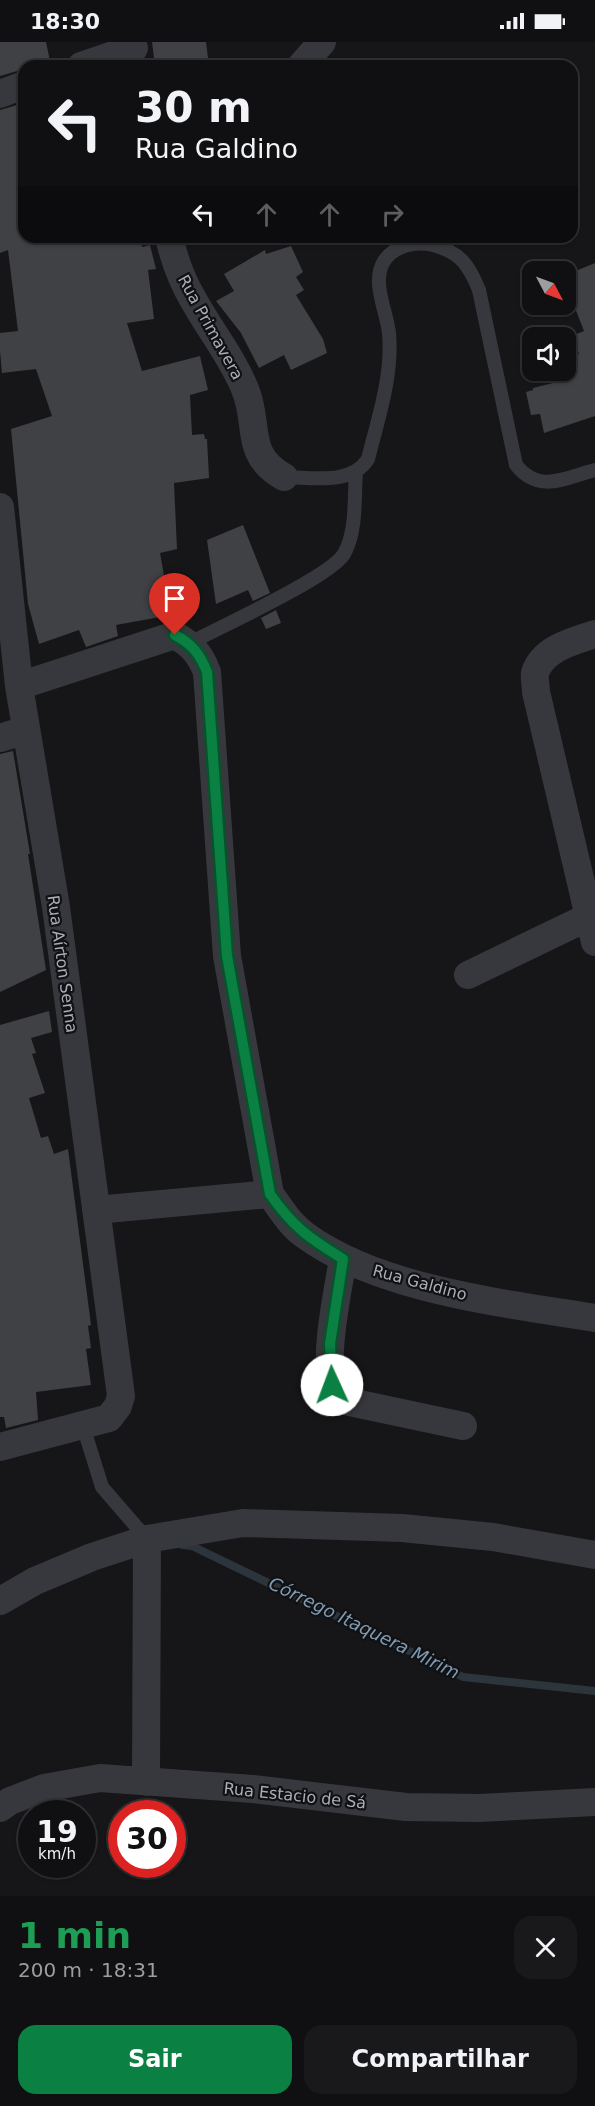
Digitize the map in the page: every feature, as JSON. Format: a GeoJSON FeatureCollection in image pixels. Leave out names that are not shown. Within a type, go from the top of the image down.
{"type":"FeatureCollection","features":[{"type":"Feature","properties":{"kind":"street"},"geometry":{"type":"LineString","coordinates":[[306,60],[322,42]]}},
{"type":"Feature","properties":{"kind":"street"},"geometry":{"type":"LineString","coordinates":[[104,60],[135,52]]}},
{"type":"Feature","properties":{"kind":"street"},"geometry":{"type":"LineString","coordinates":[[0,94],[18,88]]}},
{"type":"Feature","properties":{"kind":"street","name":"Rua Primavera"},"geometry":{"type":"LineString","coordinates":[[170,243],[175,261],[193,300],[246,390],[258,453],[264,463],[284,477]]}},
{"type":"Feature","properties":{"kind":"street","name":"Rua Aírton Senna"},"geometry":{"type":"LineString","coordinates":[[0,507],[19,686],[13,734],[56,907],[121,1396],[118,1406],[96,1422]]}},
{"type":"Feature","properties":{"kind":"street"},"geometry":{"type":"LineString","coordinates":[[468,975],[592,929],[536,692],[535,673],[545,657],[563,645],[595,634]]}},
{"type":"Feature","properties":{"kind":"street"},"geometry":{"type":"LineString","coordinates":[[19,686],[183,639],[201,657],[207,672],[227,956],[270,1194],[96,1210]]}},
{"type":"Feature","properties":{"kind":"street","name":"Rua Galdino"},"geometry":{"type":"LineString","coordinates":[[270,1194],[288,1219],[304,1235],[343,1259],[391,1276],[463,1294],[595,1318]]}},
{"type":"Feature","properties":{"kind":"street"},"geometry":{"type":"LineString","coordinates":[[343,1259],[330,1344],[332,1385],[336,1395],[345,1401],[463,1426]]}},
{"type":"Feature","properties":{"kind":"street"},"geometry":{"type":"LineString","coordinates":[[0,1447],[96,1422]]}},
{"type":"Feature","properties":{"kind":"street"},"geometry":{"type":"LineString","coordinates":[[0,1601],[35,1581],[92,1557],[147,1539],[243,1523],[402,1528],[493,1537],[595,1555]]}},
{"type":"Feature","properties":{"kind":"street"},"geometry":{"type":"LineString","coordinates":[[146,1782],[147,1539]]}},
{"type":"Feature","properties":{"kind":"street","name":"Rua Estacio de Sá"},"geometry":{"type":"LineString","coordinates":[[0,1808],[44,1788],[100,1778],[253,1789],[406,1807],[479,1808],[595,1803]]}},
{"type":"Feature","properties":{"kind":"lane"},"geometry":{"type":"LineString","coordinates":[[284,477],[341,477],[362,470],[368,459],[385,386],[389,355],[389,332],[379,279],[383,262],[394,251],[407,244],[424,243],[455,254],[470,267],[479,290],[516,465],[526,477],[537,482],[551,482],[595,470]]}},
{"type":"Feature","properties":{"kind":"lane"},"geometry":{"type":"LineString","coordinates":[[183,639],[323,573],[343,556],[351,539],[356,472]]}},
{"type":"Feature","properties":{"kind":"lane"},"geometry":{"type":"LineString","coordinates":[[96,1422],[102,1487],[147,1539]]}},
{"type":"Feature","properties":{"kind":"building"},"geometry":{"type":"Polygon","coordinates":[[[0,42],[46,42],[50,60],[18,60],[18,71],[0,76],[0,42]]]}},
{"type":"Feature","properties":{"kind":"building"},"geometry":{"type":"Polygon","coordinates":[[[152,42],[206,42],[208,60],[154,60],[152,42]]]}},
{"type":"Feature","properties":{"kind":"building"},"geometry":{"type":"Polygon","coordinates":[[[18,105],[18,243],[142,243],[142,247],[150,245],[156,269],[148,270],[154,319],[127,323],[142,371],[200,356],[208,390],[190,395],[192,435],[204,434],[207,439],[209,478],[174,483],[177,549],[160,553],[171,615],[116,625],[118,636],[86,647],[79,630],[39,644],[28,604],[11,429],[52,416],[36,369],[2,373],[0,333],[18,331],[8,250],[0,253],[0,110],[18,105]]]}},
{"type":"Feature","properties":{"kind":"building"},"geometry":{"type":"Polygon","coordinates":[[[291,246],[303,272],[296,277],[304,290],[296,295],[323,339],[327,353],[291,370],[284,355],[259,368],[241,333],[216,301],[234,291],[224,274],[265,250],[266,254],[291,246]]]}},
{"type":"Feature","properties":{"kind":"building"},"geometry":{"type":"Polygon","coordinates":[[[595,263],[595,416],[544,433],[540,414],[531,415],[526,392],[561,381],[576,381],[576,355],[579,354],[576,346],[576,334],[584,331],[576,310],[576,271],[595,263]]]}},
{"type":"Feature","properties":{"kind":"building"},"geometry":{"type":"Polygon","coordinates":[[[243,525],[270,593],[253,601],[248,590],[216,604],[207,540],[243,525]]]}},
{"type":"Feature","properties":{"kind":"building"},"geometry":{"type":"Polygon","coordinates":[[[276,610],[281,623],[266,629],[261,618],[276,610]]]}},
{"type":"Feature","properties":{"kind":"building"},"geometry":{"type":"Polygon","coordinates":[[[13,751],[46,970],[0,992],[0,754],[13,751]]]}},
{"type":"Feature","properties":{"kind":"building"},"geometry":{"type":"Polygon","coordinates":[[[49,1011],[52,1032],[31,1038],[36,1053],[32,1054],[45,1093],[29,1098],[41,1138],[48,1136],[54,1154],[68,1149],[91,1325],[88,1326],[91,1348],[86,1349],[91,1385],[36,1392],[38,1420],[6,1428],[4,1417],[0,1417],[0,1025],[49,1011]]]}},
{"type":"Feature","properties":{"kind":"waterway","name":"Córrego Itaquera Mirim"},"geometry":{"type":"LineString","coordinates":[[182,1545],[192,1546],[463,1677],[595,1691]]}},
{"type":"Feature","properties":{"kind":"route"},"geometry":{"type":"LineString","coordinates":[[175,635],[190,643],[201,657],[207,672],[227,956],[270,1194],[288,1219],[304,1235],[343,1259],[330,1344],[332,1385]]}}]}
